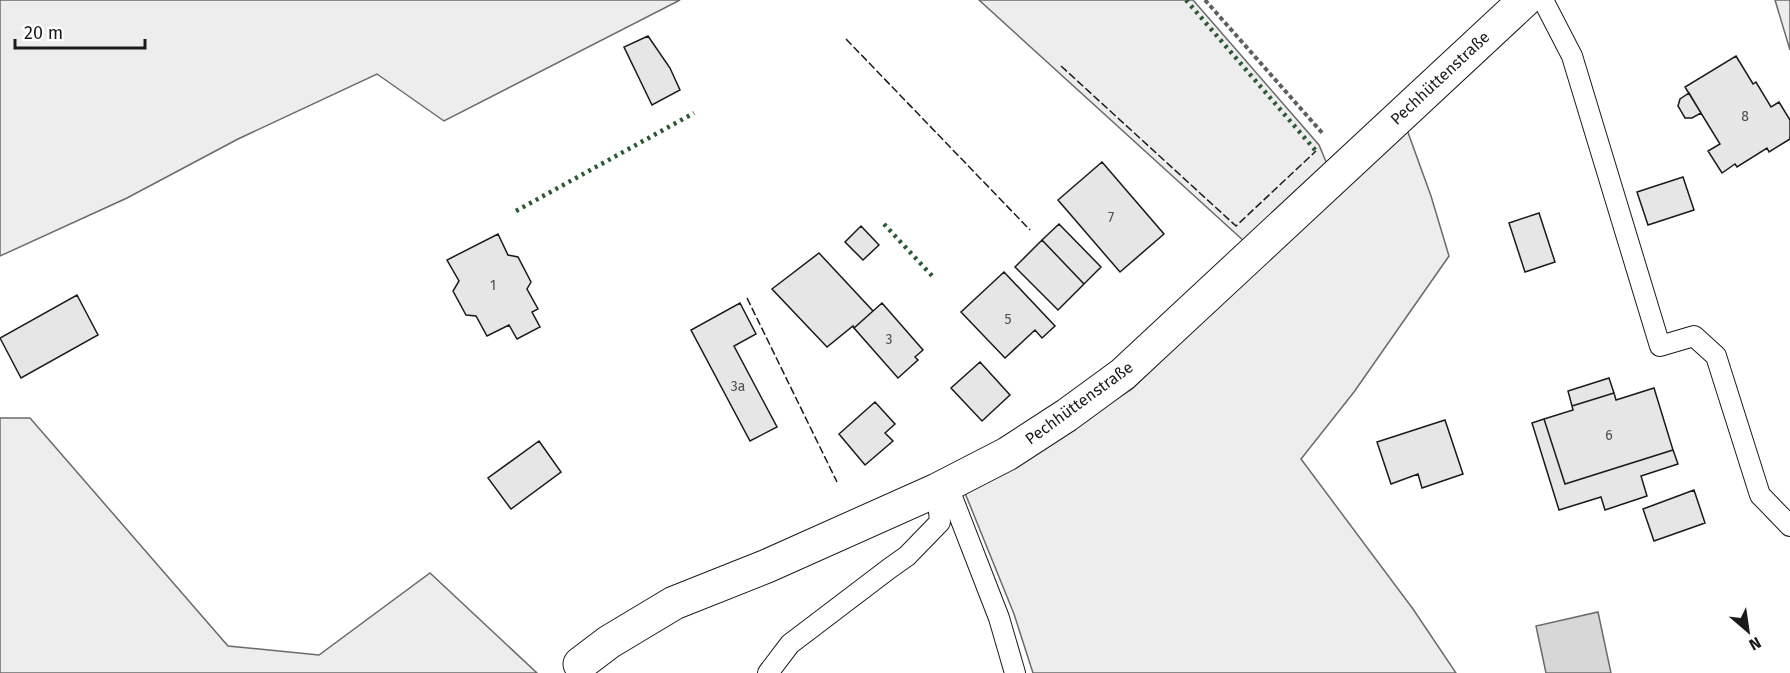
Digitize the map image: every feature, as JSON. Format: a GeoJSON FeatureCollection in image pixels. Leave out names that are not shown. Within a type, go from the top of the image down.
{"type":"FeatureCollection","features":[{"type":"Feature","properties":{"kind":"street","name":"Pechhüttenstraße"},"geometry":{"type":"LineString","coordinates":[[580,664],[609,642],[674,603],[767,566],[942,487],[1007,454],[1067,415],[1123,374],[1525,0]]}},
{"type":"Feature","properties":{"kind":"lane"},"geometry":{"type":"LineString","coordinates":[[1543,0],[1572,56],[1660,346],[1694,336],[1716,356],[1760,495],[1790,526]]}},
{"type":"Feature","properties":{"kind":"lane"},"geometry":{"type":"LineString","coordinates":[[768,673],[790,644],[907,556],[940,522],[942,487]]}},
{"type":"Feature","properties":{"kind":"lane"},"geometry":{"type":"LineString","coordinates":[[942,487],[999,618],[1015,673]]}},
{"type":"Feature","properties":{"kind":"path"},"geometry":{"type":"LineString","coordinates":[[1205,0],[1348,163]]}},
{"type":"Feature","properties":{"kind":"shaded area"},"geometry":{"type":"Polygon","coordinates":[[[0,0],[680,0],[444,121],[377,74],[238,139],[127,198],[0,256],[0,0]]]}},
{"type":"Feature","properties":{"kind":"shaded area"},"geometry":{"type":"Polygon","coordinates":[[[979,0],[1193,0],[1319,145],[1327,164],[1245,242],[979,0]]]}},
{"type":"Feature","properties":{"kind":"shaded area"},"geometry":{"type":"Polygon","coordinates":[[[1775,0],[1790,0],[1790,50],[1775,0]]]}},
{"type":"Feature","properties":{"kind":"shaded area"},"geometry":{"type":"Polygon","coordinates":[[[1406,127],[1431,196],[1449,256],[1354,392],[1301,459],[1413,609],[1456,673],[1033,673],[1014,614],[965,493],[1132,389],[1406,127]]]}},
{"type":"Feature","properties":{"kind":"shaded area"},"geometry":{"type":"Polygon","coordinates":[[[0,418],[30,418],[228,646],[319,655],[430,573],[537,673],[0,673],[0,418]]]}},
{"type":"Feature","properties":{"kind":"shaded area"},"geometry":{"type":"Polygon","coordinates":[[[1598,612],[1611,673],[1546,673],[1536,626],[1598,612]]]}},
{"type":"Feature","properties":{"kind":"building"},"geometry":{"type":"Polygon","coordinates":[[[648,36],[670,68],[680,90],[652,105],[624,47],[648,36]]]}},
{"type":"Feature","properties":{"kind":"building"},"geometry":{"type":"Polygon","coordinates":[[[1736,56],[1753,84],[1756,82],[1771,107],[1779,102],[1790,120],[1790,139],[1769,152],[1767,148],[1737,167],[1735,164],[1722,173],[1708,151],[1720,144],[1685,87],[1736,56]]]}},
{"type":"Feature","properties":{"kind":"building"},"geometry":{"type":"Polygon","coordinates":[[[1689,93],[1701,113],[1692,118],[1685,118],[1678,106],[1680,99],[1689,93]]]}},
{"type":"Feature","properties":{"kind":"building"},"geometry":{"type":"Polygon","coordinates":[[[1102,162],[1164,234],[1120,272],[1058,200],[1102,162]]]}},
{"type":"Feature","properties":{"kind":"building"},"geometry":{"type":"Polygon","coordinates":[[[1683,177],[1694,210],[1648,225],[1637,192],[1683,177]]]}},
{"type":"Feature","properties":{"kind":"building"},"geometry":{"type":"Polygon","coordinates":[[[1539,213],[1555,262],[1525,272],[1509,223],[1539,213]]]}},
{"type":"Feature","properties":{"kind":"building"},"geometry":{"type":"Polygon","coordinates":[[[1059,224],[1101,267],[1084,284],[1042,240],[1059,224]]]}},
{"type":"Feature","properties":{"kind":"building"},"geometry":{"type":"Polygon","coordinates":[[[861,226],[879,245],[863,260],[845,242],[861,226]]]}},
{"type":"Feature","properties":{"kind":"building"},"geometry":{"type":"Polygon","coordinates":[[[498,234],[508,255],[518,257],[531,282],[527,289],[538,309],[532,312],[540,327],[517,339],[509,325],[487,336],[476,316],[466,315],[453,291],[459,281],[447,260],[498,234]]]}},
{"type":"Feature","properties":{"kind":"building"},"geometry":{"type":"Polygon","coordinates":[[[1042,240],[1084,284],[1058,310],[1015,267],[1042,240]]]}},
{"type":"Feature","properties":{"kind":"building"},"geometry":{"type":"Polygon","coordinates":[[[819,253],[873,311],[827,347],[772,289],[819,253]]]}},
{"type":"Feature","properties":{"kind":"building"},"geometry":{"type":"Polygon","coordinates":[[[1004,272],[1055,326],[1042,338],[1035,330],[1005,358],[961,312],[1004,272]]]}},
{"type":"Feature","properties":{"kind":"building"},"geometry":{"type":"Polygon","coordinates":[[[77,295],[98,335],[21,378],[0,338],[77,295]]]}},
{"type":"Feature","properties":{"kind":"building"},"geometry":{"type":"Polygon","coordinates":[[[740,303],[756,334],[734,346],[777,427],[750,441],[691,330],[740,303]]]}},
{"type":"Feature","properties":{"kind":"building"},"geometry":{"type":"Polygon","coordinates":[[[882,303],[923,350],[915,357],[918,360],[898,378],[854,328],[882,303]]]}},
{"type":"Feature","properties":{"kind":"building"},"geometry":{"type":"Polygon","coordinates":[[[980,362],[1010,395],[982,421],[951,388],[980,362]]]}},
{"type":"Feature","properties":{"kind":"building"},"geometry":{"type":"Polygon","coordinates":[[[1609,378],[1614,393],[1572,406],[1568,391],[1609,378]]]}},
{"type":"Feature","properties":{"kind":"building"},"geometry":{"type":"Polygon","coordinates":[[[1654,388],[1673,450],[1565,484],[1544,419],[1573,410],[1572,406],[1614,393],[1616,400],[1654,388]]]}},
{"type":"Feature","properties":{"kind":"building"},"geometry":{"type":"Polygon","coordinates":[[[875,402],[895,424],[885,433],[893,441],[865,465],[839,434],[875,402]]]}},
{"type":"Feature","properties":{"kind":"building"},"geometry":{"type":"Polygon","coordinates":[[[1544,419],[1565,484],[1673,450],[1678,464],[1641,476],[1647,496],[1605,510],[1601,497],[1559,510],[1532,423],[1544,419]]]}},
{"type":"Feature","properties":{"kind":"building"},"geometry":{"type":"Polygon","coordinates":[[[1445,420],[1463,474],[1422,488],[1418,474],[1391,484],[1377,442],[1445,420]]]}},
{"type":"Feature","properties":{"kind":"building"},"geometry":{"type":"Polygon","coordinates":[[[539,441],[561,472],[511,509],[488,478],[539,441]]]}},
{"type":"Feature","properties":{"kind":"building"},"geometry":{"type":"Polygon","coordinates":[[[1694,490],[1705,523],[1654,541],[1643,509],[1694,490]]]}},
{"type":"Feature","properties":{"kind":"hedge"},"geometry":{"type":"LineString","coordinates":[[1186,0],[1316,151]]}},
{"type":"Feature","properties":{"kind":"hedge"},"geometry":{"type":"LineString","coordinates":[[516,211],[694,113]]}},
{"type":"Feature","properties":{"kind":"hedge"},"geometry":{"type":"LineString","coordinates":[[884,224],[935,279]]}},
{"type":"Feature","properties":{"kind":"fence"},"geometry":{"type":"LineString","coordinates":[[846,39],[1030,230]]}},
{"type":"Feature","properties":{"kind":"fence"},"geometry":{"type":"LineString","coordinates":[[1061,66],[1236,226],[1316,151]]}},
{"type":"Feature","properties":{"kind":"fence"},"geometry":{"type":"LineString","coordinates":[[747,298],[837,482]]}}]}
